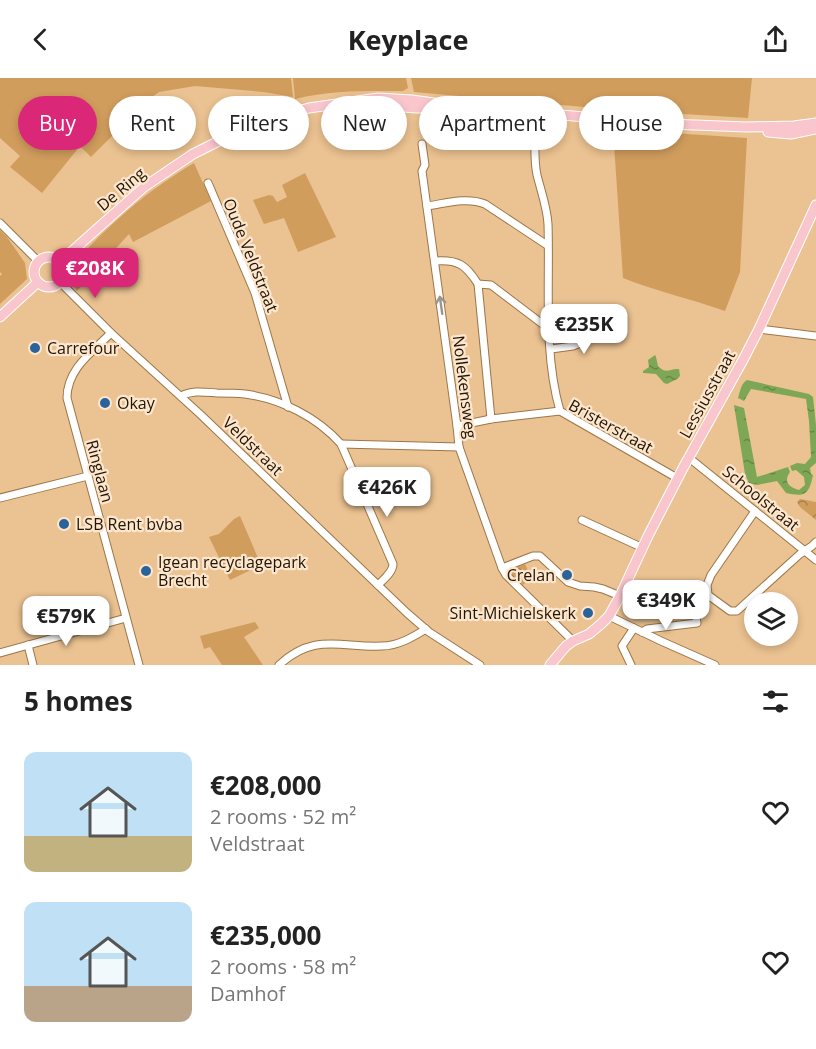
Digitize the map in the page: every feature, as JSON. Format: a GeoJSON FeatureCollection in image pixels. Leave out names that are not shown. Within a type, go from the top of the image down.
{"type":"FeatureCollection","features":[{"type":"Feature","properties":{"kind":"main road","name":"De Ring"},"geometry":{"type":"LineString","coordinates":[[61,261],[144,187],[193,154],[249,126],[309,108],[378,98],[657,123],[746,127],[815,125]]}},
{"type":"Feature","properties":{"kind":"main road","name":"De Ring"},"geometry":{"type":"LineString","coordinates":[[746,127],[791,134],[815,125]]}},
{"type":"Feature","properties":{"kind":"main road","name":"Lessiusstraat"},"geometry":{"type":"LineString","coordinates":[[609,616],[677,478],[759,329],[816,205]]}},
{"type":"Feature","properties":{"kind":"main road"},"geometry":{"type":"LineString","coordinates":[[51,256],[61,261],[64,274],[60,282],[47,287],[38,282],[34,270],[38,261],[51,256]]}},
{"type":"Feature","properties":{"kind":"main road"},"geometry":{"type":"LineString","coordinates":[[0,317],[38,282]]}},
{"type":"Feature","properties":{"kind":"main road"},"geometry":{"type":"LineString","coordinates":[[550,665],[566,646],[589,634],[609,616]]}},
{"type":"Feature","properties":{"kind":"street","name":"Nollekensweg"},"geometry":{"type":"LineString","coordinates":[[423,150],[425,165],[422,171],[459,447],[502,568]]}},
{"type":"Feature","properties":{"kind":"street"},"geometry":{"type":"LineString","coordinates":[[535,150],[537,176],[548,223],[549,329],[555,392],[560,411]]}},
{"type":"Feature","properties":{"kind":"street","name":"Oude Veldstraat"},"geometry":{"type":"LineString","coordinates":[[208,183],[255,293],[288,406]]}},
{"type":"Feature","properties":{"kind":"street"},"geometry":{"type":"LineString","coordinates":[[427,206],[476,201],[485,204],[547,245]]}},
{"type":"Feature","properties":{"kind":"street"},"geometry":{"type":"LineString","coordinates":[[0,223],[38,261]]}},
{"type":"Feature","properties":{"kind":"street"},"geometry":{"type":"LineString","coordinates":[[435,261],[457,262],[470,272],[478,284],[491,419]]}},
{"type":"Feature","properties":{"kind":"street","name":"Veldstraat"},"geometry":{"type":"LineString","coordinates":[[60,282],[111,333],[181,396],[426,629],[480,665]]}},
{"type":"Feature","properties":{"kind":"street"},"geometry":{"type":"LineString","coordinates":[[478,284],[491,285],[549,329]]}},
{"type":"Feature","properties":{"kind":"street"},"geometry":{"type":"LineString","coordinates":[[551,349],[573,346],[587,340],[596,326]]}},
{"type":"Feature","properties":{"kind":"street"},"geometry":{"type":"LineString","coordinates":[[759,329],[816,336]]}},
{"type":"Feature","properties":{"kind":"street","name":"Ringlaan"},"geometry":{"type":"LineString","coordinates":[[111,333],[75,369],[67,389],[67,398],[139,665]]}},
{"type":"Feature","properties":{"kind":"street"},"geometry":{"type":"LineString","coordinates":[[181,396],[190,392],[245,394],[274,401],[313,419],[332,434],[341,444],[394,567],[378,585]]}},
{"type":"Feature","properties":{"kind":"street","name":"Bristerstraat"},"geometry":{"type":"LineString","coordinates":[[457,426],[491,419],[560,411],[677,478]]}},
{"type":"Feature","properties":{"kind":"street"},"geometry":{"type":"LineString","coordinates":[[341,444],[459,447]]}},
{"type":"Feature","properties":{"kind":"street","name":"Schoolstraat"},"geometry":{"type":"LineString","coordinates":[[688,457],[816,560]]}},
{"type":"Feature","properties":{"kind":"street"},"geometry":{"type":"LineString","coordinates":[[0,498],[88,476]]}},
{"type":"Feature","properties":{"kind":"street"},"geometry":{"type":"LineString","coordinates":[[642,632],[647,629],[697,623],[695,612],[708,595],[708,580],[755,511]]}},
{"type":"Feature","properties":{"kind":"street"},"geometry":{"type":"LineString","coordinates":[[582,520],[643,548]]}},
{"type":"Feature","properties":{"kind":"street"},"geometry":{"type":"LineString","coordinates":[[708,595],[730,611],[737,611],[816,542]]}},
{"type":"Feature","properties":{"kind":"street"},"geometry":{"type":"LineString","coordinates":[[573,641],[502,568],[532,556],[540,556],[568,582],[603,589],[620,596]]}},
{"type":"Feature","properties":{"kind":"street"},"geometry":{"type":"LineString","coordinates":[[609,616],[715,665]]}},
{"type":"Feature","properties":{"kind":"street"},"geometry":{"type":"LineString","coordinates":[[0,653],[126,618]]}},
{"type":"Feature","properties":{"kind":"street"},"geometry":{"type":"LineString","coordinates":[[631,665],[622,646],[634,628]]}},
{"type":"Feature","properties":{"kind":"street"},"geometry":{"type":"LineString","coordinates":[[279,665],[285,659],[313,645],[323,643],[383,646],[395,644],[426,629]]}},
{"type":"Feature","properties":{"kind":"street"},"geometry":{"type":"LineString","coordinates":[[28,645],[33,665]]}},
{"type":"Feature","properties":{"kind":"green space"},"geometry":{"type":"Polygon","coordinates":[[[0,78],[291,78],[293,96],[195,86],[159,92],[154,96],[109,96],[109,139],[91,157],[84,150],[97,150],[97,96],[18,96],[18,150],[77,150],[42,193],[10,167],[20,156],[0,138],[0,78]]]}},
{"type":"Feature","properties":{"kind":"green space"},"geometry":{"type":"Polygon","coordinates":[[[293,78],[406,78],[408,88],[403,91],[362,91],[295,96],[293,78]]]}},
{"type":"Feature","properties":{"kind":"green space"},"geometry":{"type":"Polygon","coordinates":[[[411,78],[752,78],[748,118],[684,114],[684,96],[579,96],[579,107],[567,106],[567,96],[459,96],[414,92],[411,78]]]}},
{"type":"Feature","properties":{"kind":"green space"},"geometry":{"type":"Polygon","coordinates":[[[684,134],[747,138],[740,272],[725,311],[623,278],[614,150],[684,150],[684,134]]]}},
{"type":"Feature","properties":{"kind":"green space"},"geometry":{"type":"Polygon","coordinates":[[[194,163],[211,201],[133,242],[129,234],[77,291],[73,285],[75,262],[136,203],[194,163]]]}},
{"type":"Feature","properties":{"kind":"green space"},"geometry":{"type":"Polygon","coordinates":[[[305,173],[336,237],[298,252],[284,218],[264,224],[253,200],[269,195],[273,196],[277,202],[287,197],[282,185],[305,173]]]}},
{"type":"Feature","properties":{"kind":"green space"},"geometry":{"type":"Polygon","coordinates":[[[0,230],[25,263],[27,279],[0,304],[0,276],[2,274],[0,272],[0,230]]]}},
{"type":"Feature","properties":{"kind":"green space"},"geometry":{"type":"Polygon","coordinates":[[[800,499],[816,502],[816,520],[800,507],[797,502],[800,499]]]}},
{"type":"Feature","properties":{"kind":"green space"},"geometry":{"type":"Polygon","coordinates":[[[240,516],[261,565],[230,580],[209,537],[219,534],[240,516]]]}},
{"type":"Feature","properties":{"kind":"green space"},"geometry":{"type":"Polygon","coordinates":[[[525,564],[531,577],[523,585],[511,574],[511,569],[525,564]]]}},
{"type":"Feature","properties":{"kind":"green space"},"geometry":{"type":"Polygon","coordinates":[[[255,622],[259,628],[244,637],[263,665],[222,665],[210,647],[204,649],[200,636],[255,622]]]}},
{"type":"Feature","properties":{"kind":"water"},"geometry":{"type":"Polygon","coordinates":[[[655,355],[661,369],[666,371],[679,369],[680,376],[667,384],[656,374],[643,373],[649,367],[648,360],[655,355]]]}},
{"type":"Feature","properties":{"kind":"water"},"geometry":{"type":"Polygon","coordinates":[[[747,380],[809,394],[813,397],[816,463],[810,468],[813,475],[810,487],[805,493],[798,495],[786,493],[777,481],[757,485],[749,483],[745,474],[734,405],[744,408],[757,477],[788,467],[790,472],[787,479],[788,484],[799,490],[805,485],[804,477],[796,470],[792,471],[790,466],[797,463],[805,464],[811,457],[806,399],[751,389],[744,401],[738,398],[742,385],[747,380]]]}},
{"type":"Feature","properties":{"kind":"place","name":"Carrefour"},"geometry":{"type":"Point","coordinates":[35,348]}},
{"type":"Feature","properties":{"kind":"place","name":"Okay"},"geometry":{"type":"Point","coordinates":[105,403]}},
{"type":"Feature","properties":{"kind":"place","name":"LSB Rent bvba"},"geometry":{"type":"Point","coordinates":[64,524]}},
{"type":"Feature","properties":{"kind":"place","name":"Igean recyclagepark Brecht"},"geometry":{"type":"Point","coordinates":[146,571]}},
{"type":"Feature","properties":{"kind":"place","name":"Crelan"},"geometry":{"type":"Point","coordinates":[567,575]}},
{"type":"Feature","properties":{"kind":"place","name":"Sint-Michielskerk"},"geometry":{"type":"Point","coordinates":[588,613]}}]}
